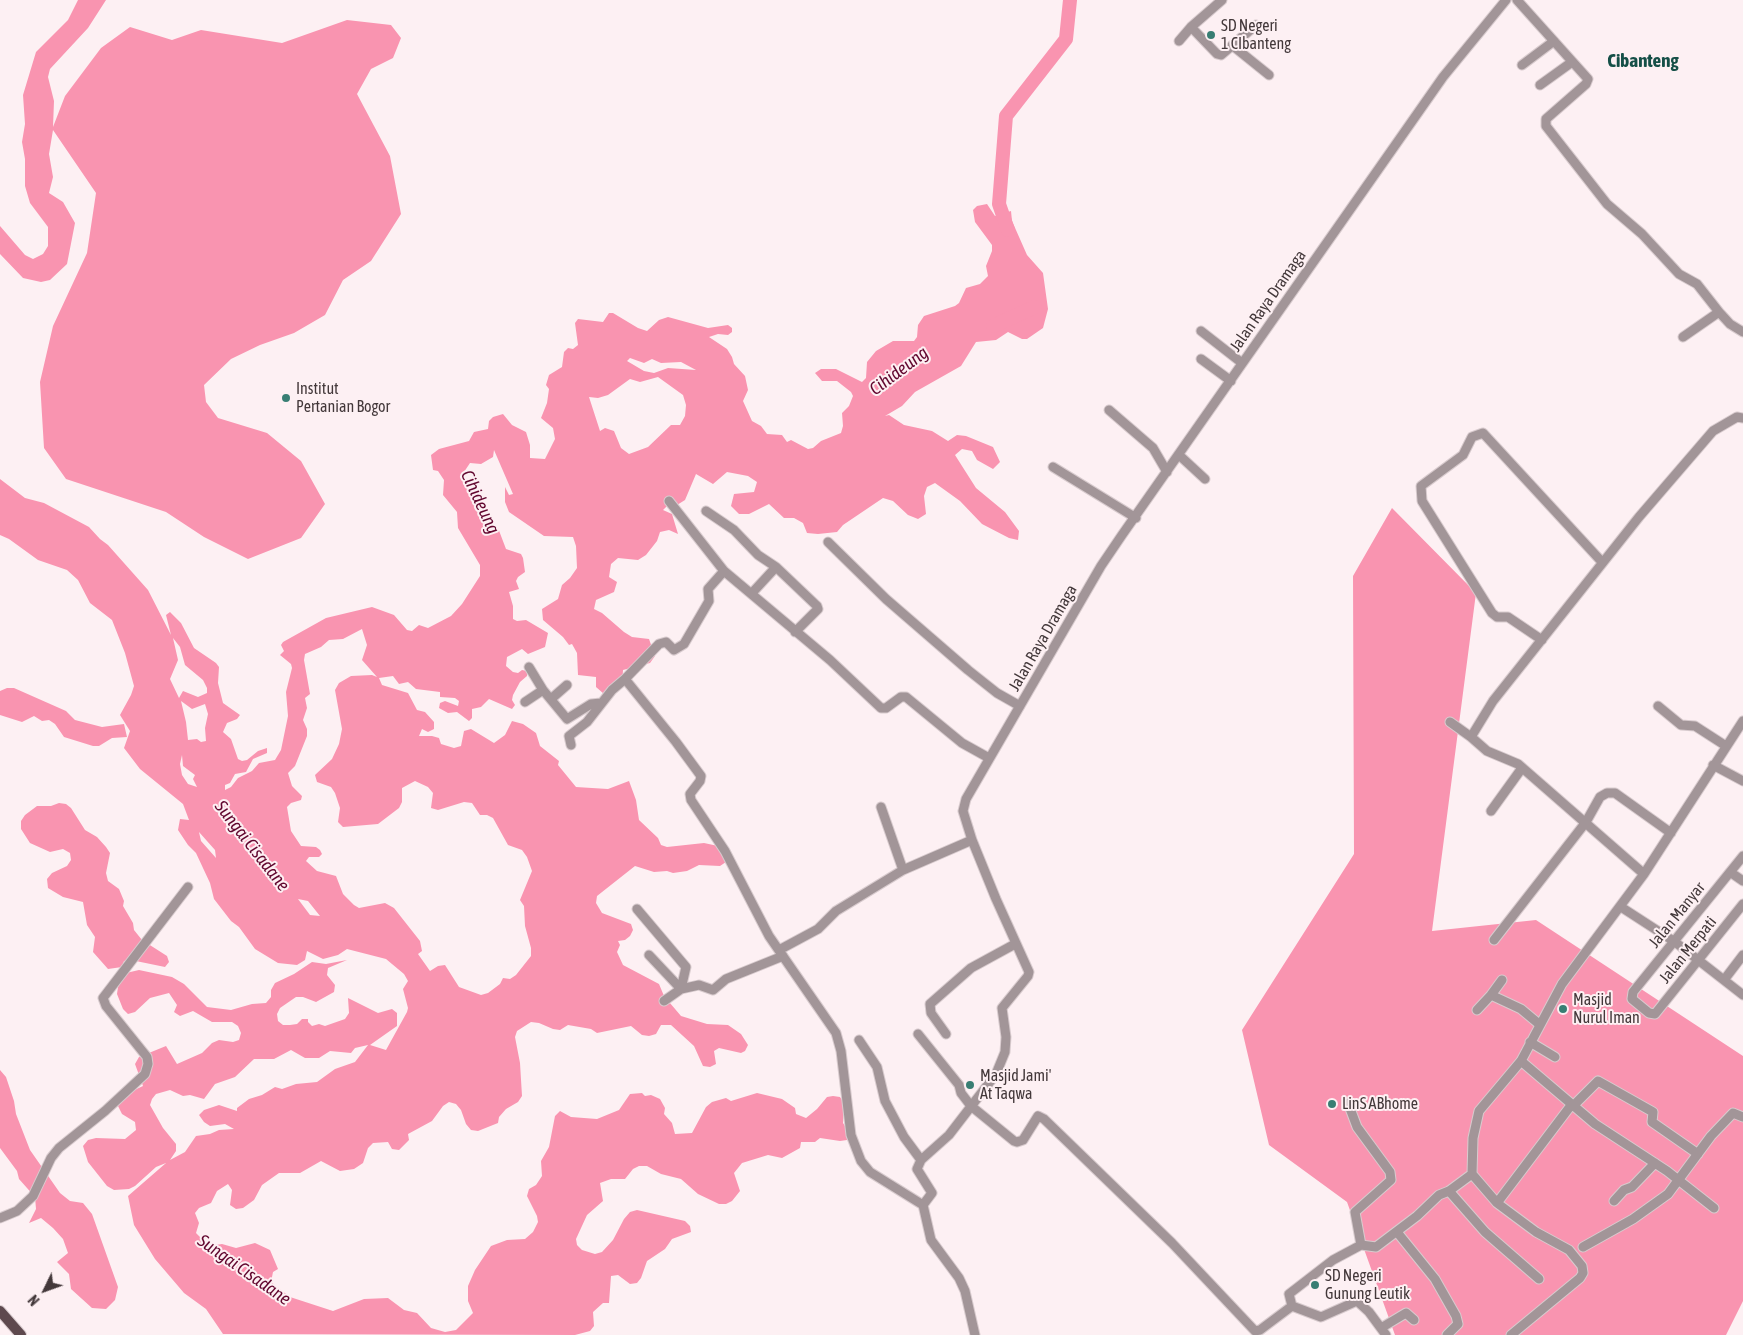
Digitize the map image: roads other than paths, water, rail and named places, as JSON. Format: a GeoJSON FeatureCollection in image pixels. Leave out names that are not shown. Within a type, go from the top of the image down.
{"type":"FeatureCollection","features":[{"type":"Feature","properties":{"kind":"main road"},"geometry":{"type":"LineString","coordinates":[[0,1311],[21,1335]]}},
{"type":"Feature","properties":{"kind":"street"},"geometry":{"type":"LineString","coordinates":[[1179,41],[1191,27],[1222,0]]}},
{"type":"Feature","properties":{"kind":"street","name":"Jalan Raya Dramaga"},"geometry":{"type":"LineString","coordinates":[[921,1160],[949,1135],[996,1074],[1001,1065],[1006,1037],[1002,1008],[1028,976],[1029,972],[1015,944],[972,840],[964,816],[964,805],[989,758],[1101,566],[1443,77],[1506,0]]}},
{"type":"Feature","properties":{"kind":"street"},"geometry":{"type":"LineString","coordinates":[[1518,0],[1588,79],[1588,82],[1546,119],[1546,126],[1607,204],[1642,234],[1679,274],[1697,284],[1730,324],[1743,332]]}},
{"type":"Feature","properties":{"kind":"street"},"geometry":{"type":"LineString","coordinates":[[1191,27],[1217,54],[1221,55],[1256,25]]}},
{"type":"Feature","properties":{"kind":"street"},"geometry":{"type":"LineString","coordinates":[[1522,64],[1554,41]]}},
{"type":"Feature","properties":{"kind":"street"},"geometry":{"type":"LineString","coordinates":[[1233,46],[1269,75]]}},
{"type":"Feature","properties":{"kind":"street"},"geometry":{"type":"LineString","coordinates":[[1540,85],[1572,62]]}},
{"type":"Feature","properties":{"kind":"street"},"geometry":{"type":"LineString","coordinates":[[1683,337],[1719,312]]}},
{"type":"Feature","properties":{"kind":"street"},"geometry":{"type":"LineString","coordinates":[[1201,331],[1242,363]]}},
{"type":"Feature","properties":{"kind":"street"},"geometry":{"type":"LineString","coordinates":[[1201,359],[1231,381]]}},
{"type":"Feature","properties":{"kind":"street"},"geometry":{"type":"LineString","coordinates":[[1109,410],[1153,448],[1167,472]]}},
{"type":"Feature","properties":{"kind":"street"},"geometry":{"type":"LineString","coordinates":[[1471,737],[1493,701],[1602,562],[1713,431],[1737,417],[1743,418]]}},
{"type":"Feature","properties":{"kind":"street"},"geometry":{"type":"LineString","coordinates":[[1542,640],[1508,617],[1497,617],[1492,613],[1422,501],[1421,486],[1463,454],[1472,438],[1483,433],[1602,562]]}},
{"type":"Feature","properties":{"kind":"street"},"geometry":{"type":"LineString","coordinates":[[1179,455],[1206,479]]}},
{"type":"Feature","properties":{"kind":"street"},"geometry":{"type":"LineString","coordinates":[[1053,467],[1136,518]]}},
{"type":"Feature","properties":{"kind":"street"},"geometry":{"type":"LineString","coordinates":[[669,500],[724,571],[830,660],[880,708],[886,708],[903,696],[962,743],[989,758]]}},
{"type":"Feature","properties":{"kind":"street"},"geometry":{"type":"LineString","coordinates":[[706,511],[734,530],[758,555],[776,567],[817,606],[818,609],[795,632]]}},
{"type":"Feature","properties":{"kind":"street"},"geometry":{"type":"LineString","coordinates":[[828,542],[886,599],[968,670],[997,693],[1020,706]]}},
{"type":"Feature","properties":{"kind":"street"},"geometry":{"type":"LineString","coordinates":[[752,593],[776,567]]}},
{"type":"Feature","properties":{"kind":"street"},"geometry":{"type":"LineString","coordinates":[[571,745],[570,736],[587,722],[601,702],[659,644],[666,642],[677,650],[684,644],[709,601],[708,589],[724,571]]}},
{"type":"Feature","properties":{"kind":"street"},"geometry":{"type":"LineString","coordinates":[[529,667],[543,690],[567,719],[591,704],[601,702]]}},
{"type":"Feature","properties":{"kind":"street"},"geometry":{"type":"LineString","coordinates":[[625,679],[698,770],[700,781],[690,794],[691,800],[725,851],[754,910],[836,1033],[841,1051],[851,1135],[861,1161],[870,1172],[923,1205],[931,1240],[959,1278],[965,1291],[975,1335]]}},
{"type":"Feature","properties":{"kind":"street"},"geometry":{"type":"LineString","coordinates":[[551,699],[567,685]]}},
{"type":"Feature","properties":{"kind":"street"},"geometry":{"type":"LineString","coordinates":[[525,702],[543,690]]}},
{"type":"Feature","properties":{"kind":"street"},"geometry":{"type":"LineString","coordinates":[[1658,706],[1680,725],[1695,726],[1726,746]]}},
{"type":"Feature","properties":{"kind":"street"},"geometry":{"type":"LineString","coordinates":[[1511,1335],[1580,1278],[1582,1266],[1569,1250],[1536,1232],[1497,1203],[1472,1174],[1473,1138],[1478,1111],[1521,1061],[1539,1024],[1562,984],[1644,874],[1743,721]]}},
{"type":"Feature","properties":{"kind":"street"},"geometry":{"type":"LineString","coordinates":[[1450,722],[1488,751],[1511,760],[1522,768],[1644,874]]}},
{"type":"Feature","properties":{"kind":"street"},"geometry":{"type":"LineString","coordinates":[[1714,765],[1743,781]]}},
{"type":"Feature","properties":{"kind":"street"},"geometry":{"type":"LineString","coordinates":[[1491,810],[1522,768]]}},
{"type":"Feature","properties":{"kind":"street"},"geometry":{"type":"LineString","coordinates":[[1494,940],[1586,822],[1600,797],[1614,794],[1626,800],[1671,833]]}},
{"type":"Feature","properties":{"kind":"street"},"geometry":{"type":"LineString","coordinates":[[881,807],[904,870]]}},
{"type":"Feature","properties":{"kind":"street"},"geometry":{"type":"LineString","coordinates":[[664,1001],[681,989],[699,985],[713,990],[726,980],[781,953],[818,929],[836,911],[904,870],[972,840]]}},
{"type":"Feature","properties":{"kind":"street","name":"Jalan Manyar"},"geometry":{"type":"LineString","coordinates":[[1656,1014],[1649,1013],[1632,999],[1633,992],[1743,856]]}},
{"type":"Feature","properties":{"kind":"street"},"geometry":{"type":"LineString","coordinates":[[1730,872],[1743,881]]}},
{"type":"Feature","properties":{"kind":"street"},"geometry":{"type":"LineString","coordinates":[[0,1218],[17,1211],[33,1196],[59,1148],[105,1111],[144,1074],[148,1064],[147,1057],[106,1006],[103,998],[106,991],[146,944],[188,887]]}},
{"type":"Feature","properties":{"kind":"street","name":"Jalan Merpati"},"geometry":{"type":"LineString","coordinates":[[1656,1014],[1743,904]]}},
{"type":"Feature","properties":{"kind":"street"},"geometry":{"type":"LineString","coordinates":[[1620,907],[1675,942],[1743,995]]}},
{"type":"Feature","properties":{"kind":"street"},"geometry":{"type":"LineString","coordinates":[[637,909],[686,967],[681,989]]}},
{"type":"Feature","properties":{"kind":"street"},"geometry":{"type":"LineString","coordinates":[[946,1034],[931,1013],[930,1004],[970,968],[1015,944]]}},
{"type":"Feature","properties":{"kind":"street"},"geometry":{"type":"LineString","coordinates":[[649,955],[681,989]]}},
{"type":"Feature","properties":{"kind":"street"},"geometry":{"type":"LineString","coordinates":[[1724,980],[1743,956]]}},
{"type":"Feature","properties":{"kind":"street"},"geometry":{"type":"LineString","coordinates":[[1477,1010],[1502,980]]}},
{"type":"Feature","properties":{"kind":"street"},"geometry":{"type":"LineString","coordinates":[[1491,995],[1521,1009],[1539,1024]]}},
{"type":"Feature","properties":{"kind":"street"},"geometry":{"type":"LineString","coordinates":[[918,1034],[959,1085],[961,1093],[971,1106],[1017,1142],[1023,1140],[1038,1116],[1044,1119],[1178,1249],[1255,1331],[1260,1330],[1292,1306]]}},
{"type":"Feature","properties":{"kind":"street"},"geometry":{"type":"LineString","coordinates":[[859,1040],[877,1067],[880,1085],[888,1108],[904,1137],[921,1160],[917,1169],[932,1193],[923,1205]]}},
{"type":"Feature","properties":{"kind":"street"},"geometry":{"type":"LineString","coordinates":[[1530,1042],[1555,1057]]}},
{"type":"Feature","properties":{"kind":"street"},"geometry":{"type":"LineString","coordinates":[[1521,1061],[1595,1124],[1680,1179],[1714,1208]]}},
{"type":"Feature","properties":{"kind":"street"},"geometry":{"type":"LineString","coordinates":[[1497,1203],[1573,1105],[1598,1081],[1653,1112],[1652,1122],[1698,1154]]}},
{"type":"Feature","properties":{"kind":"street"},"geometry":{"type":"LineString","coordinates":[[1348,1103],[1357,1128],[1390,1172],[1391,1180],[1355,1212],[1361,1245]]}},
{"type":"Feature","properties":{"kind":"street"},"geometry":{"type":"LineString","coordinates":[[1583,1247],[1633,1219],[1668,1194],[1711,1136],[1733,1113],[1743,1117]]}},
{"type":"Feature","properties":{"kind":"street"},"geometry":{"type":"LineString","coordinates":[[1614,1202],[1624,1190],[1632,1188],[1655,1163]]}},
{"type":"Feature","properties":{"kind":"street"},"geometry":{"type":"LineString","coordinates":[[1292,1306],[1289,1294],[1333,1260],[1361,1245],[1376,1247],[1397,1232],[1439,1195],[1449,1191],[1472,1174]]}},
{"type":"Feature","properties":{"kind":"street"},"geometry":{"type":"LineString","coordinates":[[1449,1191],[1485,1232],[1539,1279]]}},
{"type":"Feature","properties":{"kind":"street"},"geometry":{"type":"LineString","coordinates":[[1397,1232],[1435,1278],[1456,1316],[1458,1324],[1447,1335]]}},
{"type":"Feature","properties":{"kind":"street"},"geometry":{"type":"LineString","coordinates":[[1292,1306],[1321,1316],[1357,1301],[1370,1312],[1384,1331],[1406,1313],[1414,1320]]}},
{"type":"Feature","properties":{"kind":"waterway","name":"Cihideung"},"geometry":{"type":"LineString","coordinates":[[1008,230],[999,204],[1006,116],[1066,39],[1070,0]]}},
{"type":"Feature","properties":{"kind":"waterway","name":"Cihideung"},"geometry":{"type":"LineString","coordinates":[[993,326],[1035,307]]}},
{"type":"Feature","properties":{"kind":"place","name":"SD Negeri 1 CIbanteng"},"geometry":{"type":"Point","coordinates":[1211,35]}},
{"type":"Feature","properties":{"kind":"place","name":"Institut Pertanian Bogor"},"geometry":{"type":"Point","coordinates":[286,398]}},
{"type":"Feature","properties":{"kind":"place","name":"Masjid Nurul Iman"},"geometry":{"type":"Point","coordinates":[1563,1009]}},
{"type":"Feature","properties":{"kind":"place","name":"Masjid Jami' At Taqwa"},"geometry":{"type":"Point","coordinates":[970,1085]}},
{"type":"Feature","properties":{"kind":"place","name":"LinS ABhome"},"geometry":{"type":"Point","coordinates":[1332,1104]}},
{"type":"Feature","properties":{"kind":"place","name":"SD Negeri Gunung Leutik"},"geometry":{"type":"Point","coordinates":[1315,1285]}},
{"type":"Feature","properties":{"kind":"district","name":"Cibanteng"},"geometry":{"type":"Point","coordinates":[1643,61]}},
{"type":"Feature","properties":{"kind":"water label","name":"Sungai Cisadane"},"geometry":{"type":"Point","coordinates":[252,846]}},
{"type":"Feature","properties":{"kind":"water label","name":"Sungai Cisadane"},"geometry":{"type":"Point","coordinates":[244,1270]}}]}
